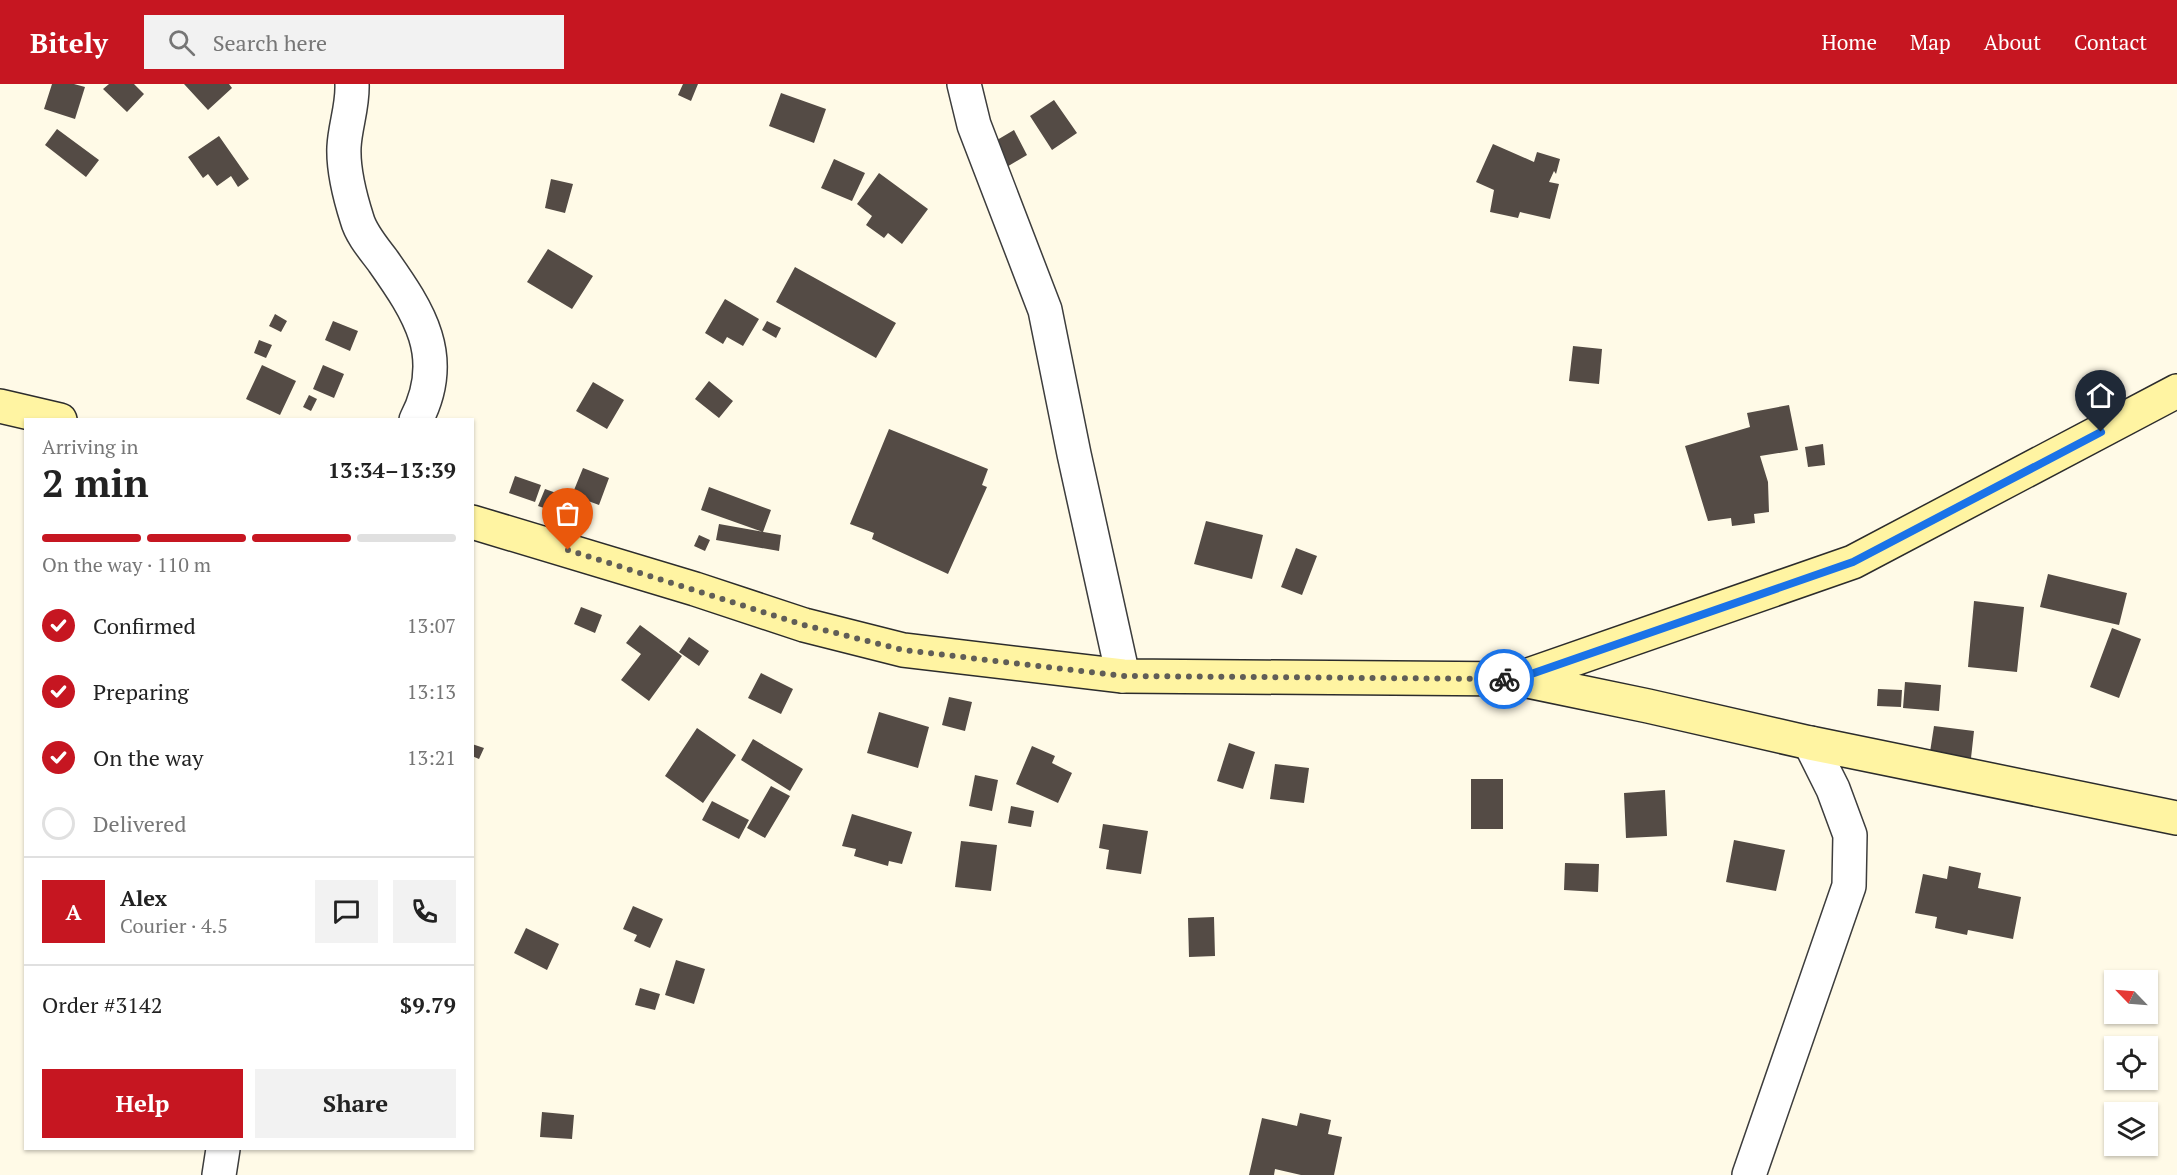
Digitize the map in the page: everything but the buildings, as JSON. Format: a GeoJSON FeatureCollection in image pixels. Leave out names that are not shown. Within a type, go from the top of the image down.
{"type":"FeatureCollection","features":[{"type":"Feature","properties":{"kind":"street"},"geometry":{"type":"LineString","coordinates":[[352,84],[352,100],[344,147],[346,173],[357,222],[401,286],[424,326],[430,353],[429,382],[417,418]]}},
{"type":"Feature","properties":{"kind":"street"},"geometry":{"type":"LineString","coordinates":[[964,84],[974,125],[1045,310],[1123,676]]}},
{"type":"Feature","properties":{"kind":"street"},"geometry":{"type":"LineString","coordinates":[[1517,679],[1853,562],[2177,391]]}},
{"type":"Feature","properties":{"kind":"street"},"geometry":{"type":"LineString","coordinates":[[0,406],[51,418]]}},
{"type":"Feature","properties":{"kind":"street"},"geometry":{"type":"LineString","coordinates":[[474,523],[695,589],[804,625],[903,650],[1123,676],[1517,679],[1810,743],[2177,818]]}},
{"type":"Feature","properties":{"kind":"street"},"geometry":{"type":"LineString","coordinates":[[1749,1175],[1849,886],[1850,835],[1833,789],[1810,743]]}},
{"type":"Feature","properties":{"kind":"street"},"geometry":{"type":"LineString","coordinates":[[219,1175],[223,1150]]}},
{"type":"Feature","properties":{"kind":"way so far"},"geometry":{"type":"LineString","coordinates":[[568,550],[804,625],[903,650],[1123,676],[1504,679]]}},
{"type":"Feature","properties":{"kind":"route"},"geometry":{"type":"LineString","coordinates":[[1504,679],[1517,679],[1853,562],[2101,432]]}}]}
